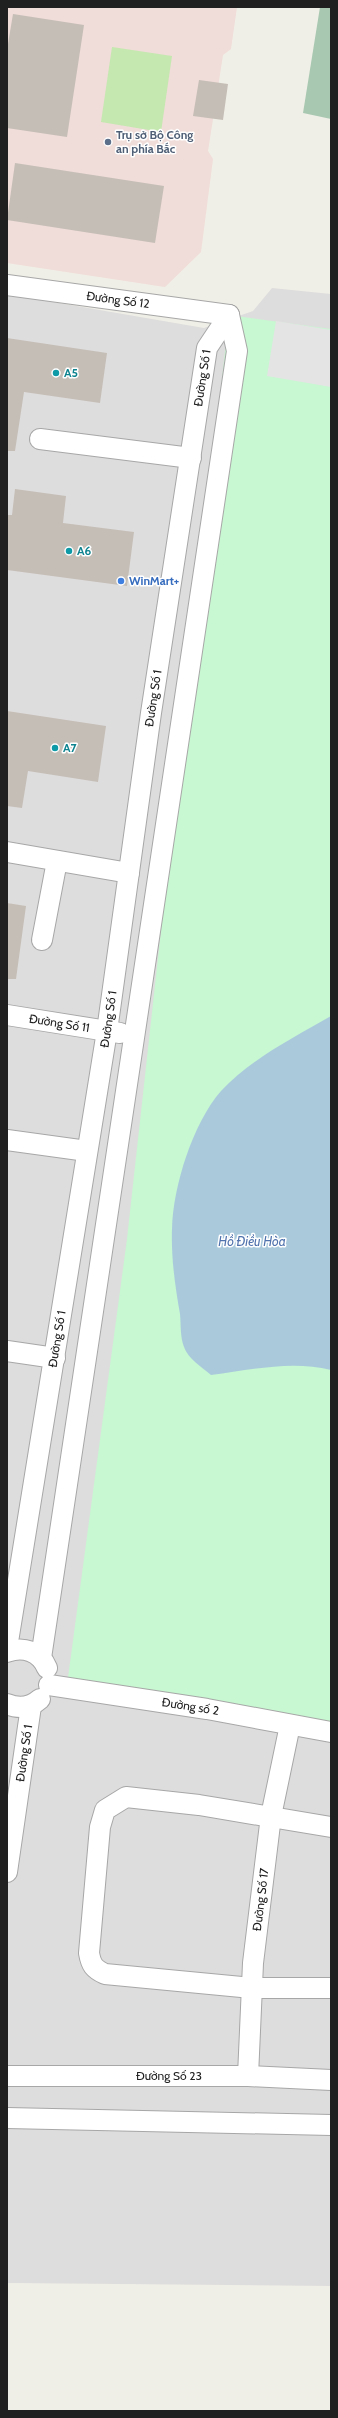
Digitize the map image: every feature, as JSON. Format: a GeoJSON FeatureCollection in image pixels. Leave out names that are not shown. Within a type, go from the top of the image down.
{"type":"FeatureCollection","features":[{"type":"Feature","properties":{"kind":"street","name":"Đường Số 12"},"geometry":{"type":"LineString","coordinates":[[7,285],[229,315]]}},
{"type":"Feature","properties":{"kind":"street","name":"Đường Số 1"},"geometry":{"type":"LineString","coordinates":[[7,1648],[15,1550],[55,1358],[107,1031],[207,348],[229,315]]}},
{"type":"Feature","properties":{"kind":"street"},"geometry":{"type":"LineString","coordinates":[[41,1658],[237,351],[229,315]]}},
{"type":"Feature","properties":{"kind":"street"},"geometry":{"type":"LineString","coordinates":[[40,438],[191,458]]}},
{"type":"Feature","properties":{"kind":"street"},"geometry":{"type":"LineString","coordinates":[[7,852],[129,873]]}},
{"type":"Feature","properties":{"kind":"street"},"geometry":{"type":"LineString","coordinates":[[42,940],[57,861]]}},
{"type":"Feature","properties":{"kind":"street","name":"Đường Số 11"},"geometry":{"type":"LineString","coordinates":[[7,1015],[135,1035]]}},
{"type":"Feature","properties":{"kind":"street"},"geometry":{"type":"LineString","coordinates":[[7,1140],[87,1151]]}},
{"type":"Feature","properties":{"kind":"street"},"geometry":{"type":"LineString","coordinates":[[7,1351],[55,1358]]}},
{"type":"Feature","properties":{"kind":"street"},"geometry":{"type":"LineString","coordinates":[[7,1652],[21,1649],[29,1650],[41,1658],[48,1671],[48,1685],[42,1698],[31,1706],[14,1707],[7,1704]]}},
{"type":"Feature","properties":{"kind":"street","name":"Đường số 2"},"geometry":{"type":"LineString","coordinates":[[48,1685],[130,1699],[207,1709],[331,1732]]}},
{"type":"Feature","properties":{"kind":"street","name":"Đường Số 1"},"geometry":{"type":"LineString","coordinates":[[7,1872],[31,1706]]}},
{"type":"Feature","properties":{"kind":"street","name":"Đường Số 17"},"geometry":{"type":"LineString","coordinates":[[248,2076],[252,1988],[271,1816],[290,1724]]}},
{"type":"Feature","properties":{"kind":"street"},"geometry":{"type":"LineString","coordinates":[[331,1827],[271,1816],[126,1797],[105,1810],[100,1827],[89,1953],[90,1963],[95,1970],[105,1974],[252,1988],[331,1988]]}},
{"type":"Feature","properties":{"kind":"street","name":"Đường Số 23"},"geometry":{"type":"LineString","coordinates":[[7,2076],[248,2076],[331,2080]]}},
{"type":"Feature","properties":{"kind":"street"},"geometry":{"type":"LineString","coordinates":[[7,2118],[331,2125]]}},
{"type":"Feature","properties":{"kind":"shaded area","name":"Trụ sở Bộ Công an phía Bắc"},"geometry":{"type":"Polygon","coordinates":[[[7,7],[237,7],[231,49],[223,55],[208,151],[213,159],[201,252],[165,287],[7,263],[7,7]]]}},
{"type":"Feature","properties":{"kind":"shaded area"},"geometry":{"type":"Polygon","coordinates":[[[272,288],[331,294],[331,2286],[7,2283],[7,294],[204,328],[253,311],[272,288]]]}},
{"type":"Feature","properties":{"kind":"shaded area"},"geometry":{"type":"Polygon","coordinates":[[[276,321],[331,330],[331,387],[267,376],[276,321]]]}},
{"type":"Feature","properties":{"kind":"green space"},"geometry":{"type":"Polygon","coordinates":[[[320,7],[331,7],[331,119],[303,113],[320,7]]]}},
{"type":"Feature","properties":{"kind":"green space"},"geometry":{"type":"Polygon","coordinates":[[[112,47],[172,56],[161,132],[101,122],[112,47]]]}},
{"type":"Feature","properties":{"kind":"green space"},"geometry":{"type":"Polygon","coordinates":[[[229,315],[331,329],[331,1732],[67,1685],[127,1239],[229,315]]]}},
{"type":"Feature","properties":{"kind":"water","name":"Hồ Điều Hòa"},"geometry":{"type":"Polygon","coordinates":[[[331,1016],[331,1370],[316,1367],[286,1366],[211,1375],[192,1359],[184,1347],[181,1335],[180,1314],[176,1293],[172,1250],[173,1212],[186,1156],[193,1137],[211,1104],[233,1079],[273,1049],[331,1016]]]}},
{"type":"Feature","properties":{"kind":"building"},"geometry":{"type":"Polygon","coordinates":[[[13,14],[84,25],[67,137],[7,128],[7,50],[13,14]]]}},
{"type":"Feature","properties":{"kind":"building"},"geometry":{"type":"Polygon","coordinates":[[[199,80],[228,84],[223,120],[193,116],[199,80]]]}},
{"type":"Feature","properties":{"kind":"building"},"geometry":{"type":"Polygon","coordinates":[[[15,163],[164,186],[155,243],[7,220],[15,163]]]}},
{"type":"Feature","properties":{"kind":"building","name":"A5"},"geometry":{"type":"Polygon","coordinates":[[[7,338],[107,353],[100,403],[24,392],[15,451],[7,451],[7,338]]]}},
{"type":"Feature","properties":{"kind":"building","name":"A6"},"geometry":{"type":"Polygon","coordinates":[[[15,489],[66,496],[63,523],[134,532],[127,586],[7,570],[7,515],[12,515],[15,489]]]}},
{"type":"Feature","properties":{"kind":"building","name":"A7"},"geometry":{"type":"Polygon","coordinates":[[[7,711],[106,726],[98,782],[28,771],[22,808],[7,806],[7,711]]]}},
{"type":"Feature","properties":{"kind":"building"},"geometry":{"type":"Polygon","coordinates":[[[7,903],[26,906],[16,979],[7,979],[7,903]]]}},
{"type":"Feature","properties":{"kind":"place","name":"Trụ sở Bộ Công an phía Bắc"},"geometry":{"type":"Point","coordinates":[108,142]}},
{"type":"Feature","properties":{"kind":"place","name":"A5"},"geometry":{"type":"Point","coordinates":[56,373]}},
{"type":"Feature","properties":{"kind":"place","name":"A6"},"geometry":{"type":"Point","coordinates":[69,551]}},
{"type":"Feature","properties":{"kind":"place","name":"WinMart+"},"geometry":{"type":"Point","coordinates":[121,581]}},
{"type":"Feature","properties":{"kind":"place","name":"A7"},"geometry":{"type":"Point","coordinates":[55,748]}}]}
